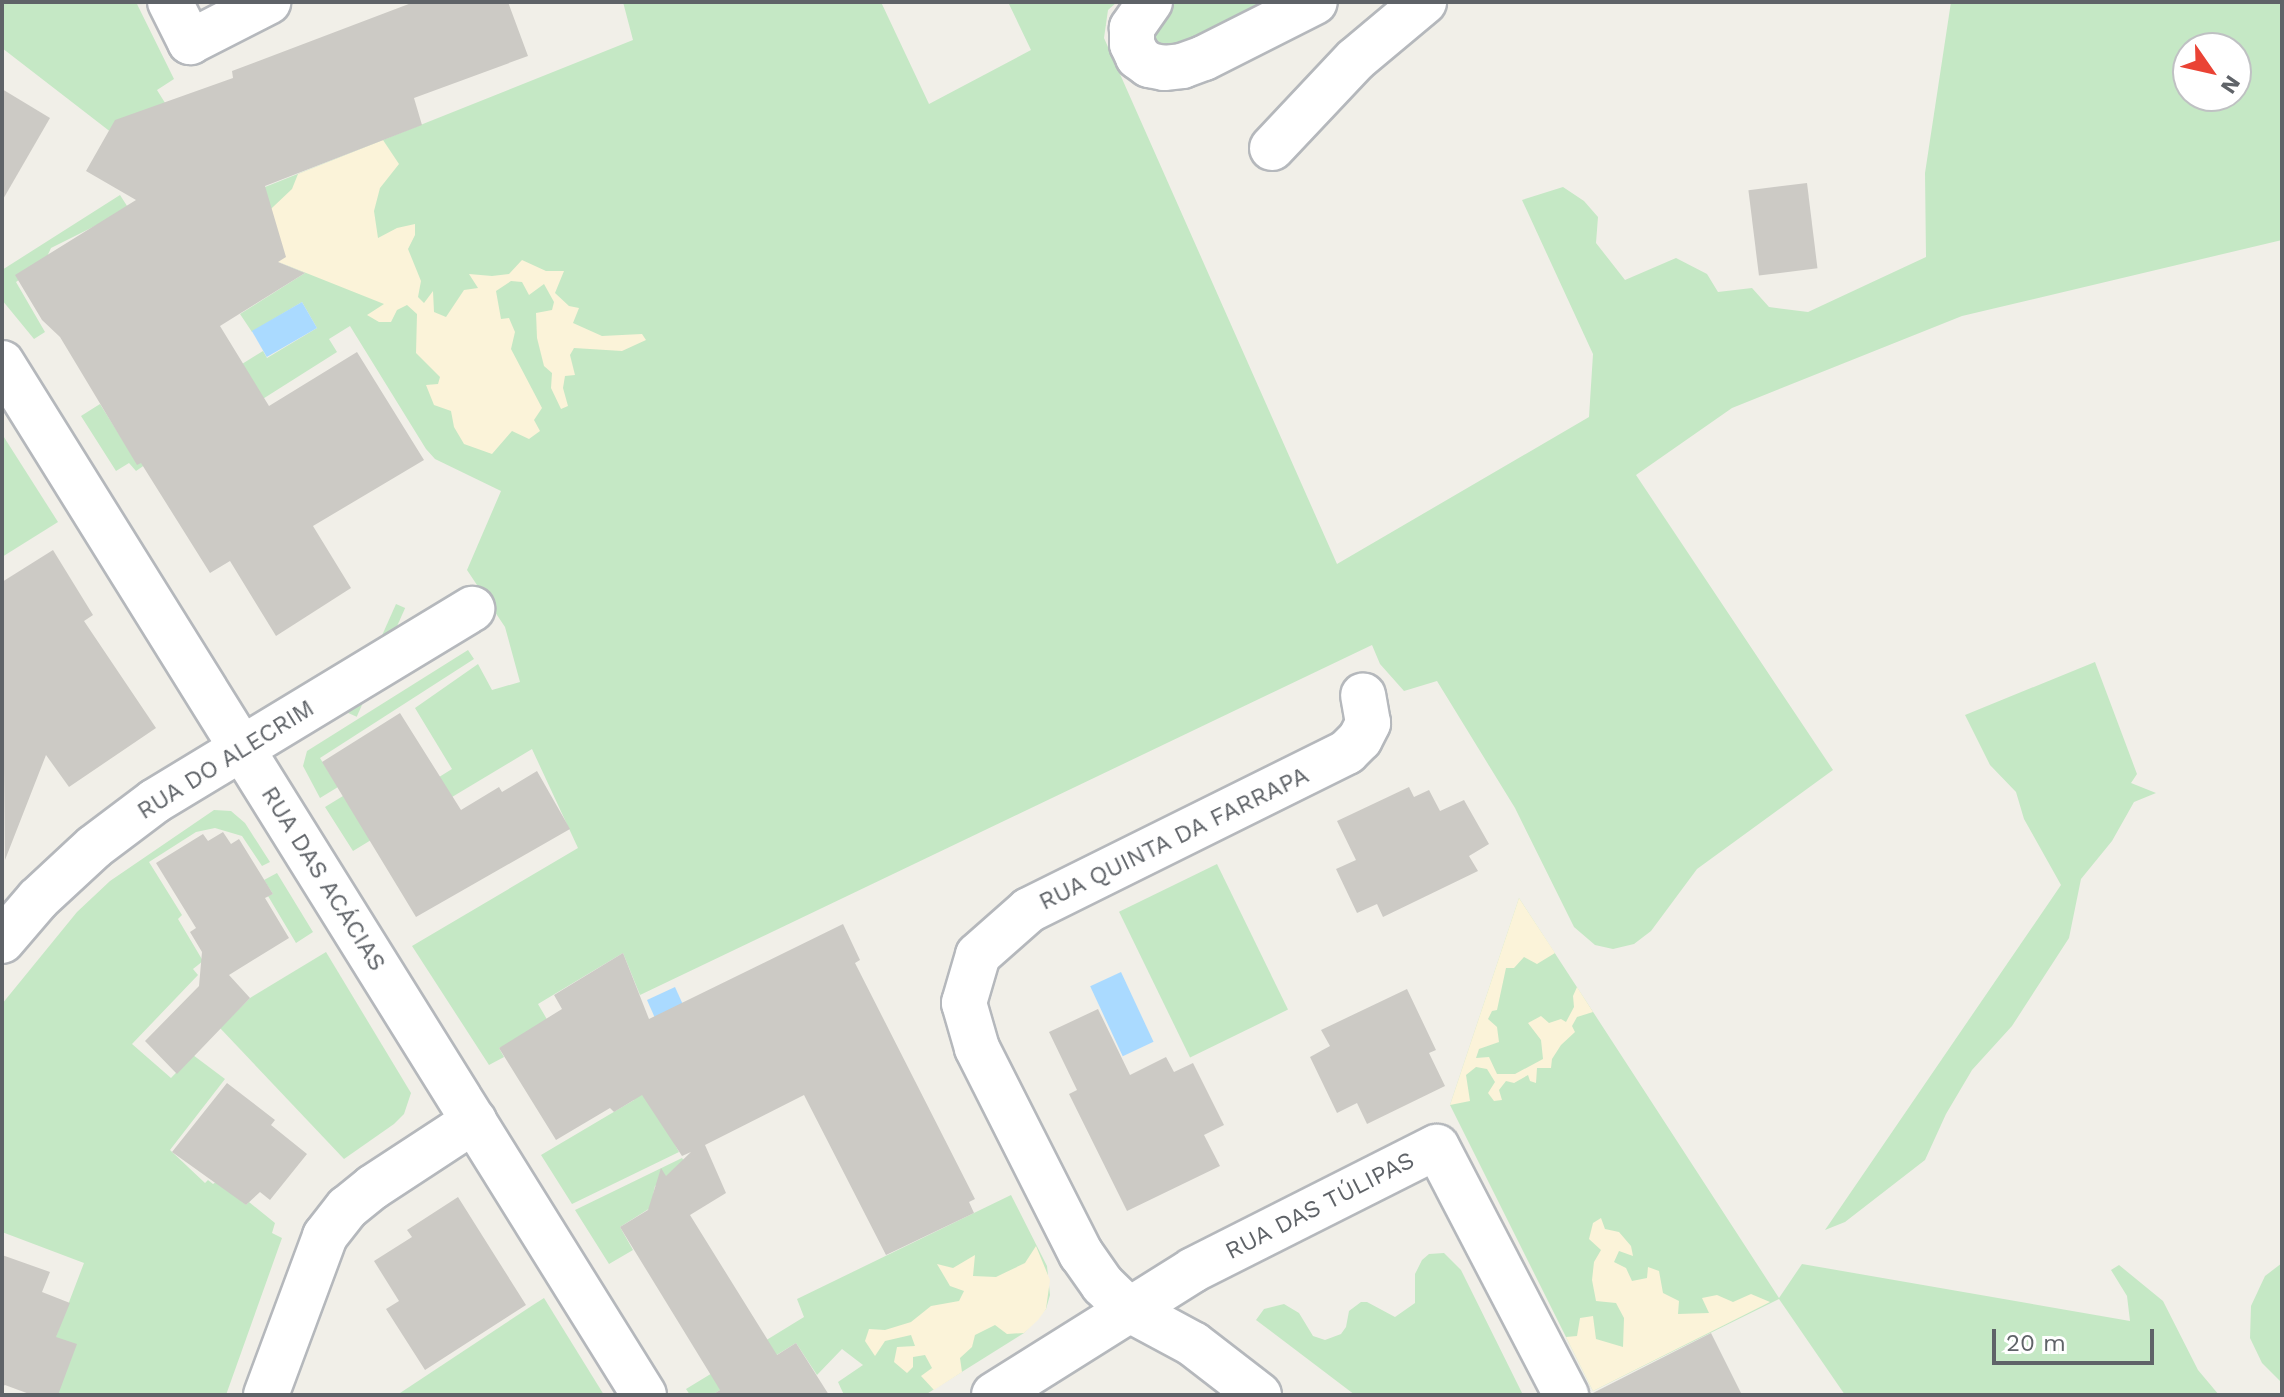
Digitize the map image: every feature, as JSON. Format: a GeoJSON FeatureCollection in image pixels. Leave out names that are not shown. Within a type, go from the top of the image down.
{"type":"FeatureCollection","features":[{"type":"Feature","properties":{"kind":"street"},"geometry":{"type":"LineString","coordinates":[[170,2],[190,42],[268,2]]}},
{"type":"Feature","properties":{"kind":"street"},"geometry":{"type":"LineString","coordinates":[[1150,2],[1132,28],[1132,44],[1138,57],[1149,65],[1164,68],[1182,66],[1204,58],[1315,2]]}},
{"type":"Feature","properties":{"kind":"street"},"geometry":{"type":"LineString","coordinates":[[1272,148],[1356,59],[1424,2]]}},
{"type":"Feature","properties":{"kind":"street","name":"RUA DAS ACÁCIAS"},"geometry":{"type":"LineString","coordinates":[[2,363],[644,1395]]}},
{"type":"Feature","properties":{"kind":"street","name":"RUA DO ALECRIM"},"geometry":{"type":"LineString","coordinates":[[2,941],[38,899],[94,847],[155,801],[472,609]]}},
{"type":"Feature","properties":{"kind":"street","name":"RUA QUINTA DA FARRAPA"},"geometry":{"type":"LineString","coordinates":[[1259,1395],[1193,1344],[1128,1309],[1103,1285],[1081,1254],[977,1048],[964,1003],[978,955],[1029,910],[1347,752],[1360,739],[1368,723],[1363,695]]}},
{"type":"Feature","properties":{"kind":"street"},"geometry":{"type":"LineString","coordinates":[[266,1395],[325,1236],[347,1208],[373,1187],[474,1121]]}},
{"type":"Feature","properties":{"kind":"street","name":"RUA DAS TÚLIPAS"},"geometry":{"type":"LineString","coordinates":[[1128,1309],[1193,1270],[1437,1147],[1566,1395]]}},
{"type":"Feature","properties":{"kind":"street"},"geometry":{"type":"LineString","coordinates":[[994,1395],[1128,1309]]}},
{"type":"Feature","properties":{"kind":"green space"},"geometry":{"type":"Polygon","coordinates":[[[2,2],[136,2],[174,79],[157,90],[210,175],[265,187],[633,40],[623,2],[881,2],[929,104],[1031,50],[1008,2],[1117,2],[1108,10],[1104,38],[1337,564],[1589,417],[1593,354],[1522,200],[1563,187],[1584,201],[1598,217],[1596,243],[1625,280],[1676,258],[1707,274],[1718,292],[1752,288],[1769,307],[1808,312],[1926,257],[1925,173],[1951,2],[2282,2],[2282,240],[1962,316],[1732,408],[1636,475],[1833,770],[1697,869],[1651,931],[1634,944],[1613,949],[1595,945],[1574,927],[1515,808],[1437,681],[1404,691],[1380,664],[1372,645],[640,995],[623,953],[538,1004],[552,1028],[499,1048],[504,1057],[489,1065],[412,946],[578,848],[532,749],[397,830],[394,826],[353,851],[325,807],[343,796],[362,825],[452,769],[415,708],[478,664],[492,690],[520,682],[505,627],[467,570],[501,491],[435,459],[350,326],[329,339],[337,352],[158,465],[152,460],[136,471],[129,463],[116,471],[81,416],[100,404],[122,439],[263,351],[267,358],[317,328],[302,302],[252,332],[240,314],[305,273],[279,262],[2,48],[2,2]]]}},
{"type":"Feature","properties":{"kind":"green space"},"geometry":{"type":"Polygon","coordinates":[[[1174,2],[1293,2],[1167,54],[1156,42],[1156,25],[1174,2]]]}},
{"type":"Feature","properties":{"kind":"green space"},"geometry":{"type":"Polygon","coordinates":[[[120,195],[129,209],[51,248],[45,261],[16,282],[45,332],[34,339],[2,300],[2,270],[120,195]]]}},
{"type":"Feature","properties":{"kind":"green space"},"geometry":{"type":"Polygon","coordinates":[[[2,434],[58,522],[2,557],[2,434]]]}},
{"type":"Feature","properties":{"kind":"green space"},"geometry":{"type":"Polygon","coordinates":[[[396,604],[405,608],[357,717],[348,713],[396,604]]]}},
{"type":"Feature","properties":{"kind":"green space"},"geometry":{"type":"Polygon","coordinates":[[[468,650],[474,659],[320,758],[338,787],[320,798],[303,766],[307,751],[468,650]]]}},
{"type":"Feature","properties":{"kind":"green space"},"geometry":{"type":"Polygon","coordinates":[[[2095,662],[2137,774],[2131,783],[2156,793],[2134,802],[2112,841],[2081,879],[2069,938],[2012,1026],[1972,1070],[1946,1114],[1925,1160],[1845,1222],[1825,1230],[2061,885],[2024,819],[2016,792],[1990,765],[1965,715],[2095,662]]]}},
{"type":"Feature","properties":{"kind":"green space"},"geometry":{"type":"Polygon","coordinates":[[[214,810],[231,811],[245,823],[270,862],[262,866],[242,836],[215,828],[196,832],[149,862],[182,915],[178,919],[203,961],[193,969],[198,975],[132,1044],[171,1078],[193,1055],[225,1079],[170,1150],[205,1183],[208,1180],[213,1184],[217,1181],[246,1205],[249,1202],[275,1223],[272,1233],[282,1238],[226,1395],[47,1395],[35,1391],[84,1263],[2,1232],[2,1004],[77,912],[110,881],[214,810]]]}},
{"type":"Feature","properties":{"kind":"green space"},"geometry":{"type":"Polygon","coordinates":[[[1217,864],[1288,1010],[1190,1057],[1119,912],[1217,864]]]}},
{"type":"Feature","properties":{"kind":"green space"},"geometry":{"type":"Polygon","coordinates":[[[277,873],[313,932],[296,943],[268,896],[273,894],[264,880],[277,873]]]}},
{"type":"Feature","properties":{"kind":"green space"},"geometry":{"type":"Polygon","coordinates":[[[1519,898],[1779,1298],[1802,1264],[2130,1321],[2127,1296],[2111,1270],[2119,1265],[2163,1301],[2198,1370],[2219,1395],[1845,1395],[1779,1299],[1593,1391],[1450,1105],[1519,898]]]}},
{"type":"Feature","properties":{"kind":"green space"},"geometry":{"type":"Polygon","coordinates":[[[326,952],[411,1093],[404,1114],[394,1124],[344,1159],[220,1028],[250,998],[326,952]]]}},
{"type":"Feature","properties":{"kind":"green space"},"geometry":{"type":"Polygon","coordinates":[[[626,1085],[699,1129],[674,1143],[679,1152],[572,1204],[541,1155],[634,1100],[626,1085]]]}},
{"type":"Feature","properties":{"kind":"green space"},"geometry":{"type":"Polygon","coordinates":[[[682,1158],[686,1164],[655,1186],[655,1205],[620,1227],[633,1250],[609,1264],[575,1210],[682,1158]]]}},
{"type":"Feature","properties":{"kind":"green space"},"geometry":{"type":"Polygon","coordinates":[[[1011,1195],[1047,1266],[1050,1295],[1046,1309],[1024,1333],[925,1395],[844,1395],[838,1382],[863,1365],[842,1349],[817,1375],[796,1343],[712,1395],[690,1395],[686,1389],[804,1317],[797,1299],[1011,1195]]]}},
{"type":"Feature","properties":{"kind":"green space"},"geometry":{"type":"Polygon","coordinates":[[[1444,1253],[1461,1270],[1523,1395],[1355,1395],[1256,1320],[1264,1309],[1284,1304],[1299,1313],[1313,1336],[1325,1340],[1341,1334],[1346,1327],[1349,1311],[1361,1302],[1367,1302],[1395,1317],[1415,1303],[1415,1274],[1422,1260],[1429,1254],[1444,1253]]]}},
{"type":"Feature","properties":{"kind":"green space"},"geometry":{"type":"Polygon","coordinates":[[[2282,1263],[2282,1383],[2262,1363],[2250,1338],[2251,1306],[2265,1276],[2282,1263]]]}},
{"type":"Feature","properties":{"kind":"green space"},"geometry":{"type":"Polygon","coordinates":[[[544,1298],[604,1395],[397,1395],[533,1305],[544,1298]]]}},
{"type":"Feature","properties":{"kind":"sand"},"geometry":{"type":"Polygon","coordinates":[[[383,140],[399,164],[380,188],[374,211],[378,238],[397,228],[415,224],[415,235],[408,249],[421,281],[418,297],[424,303],[433,291],[434,312],[446,317],[464,290],[478,288],[469,274],[509,274],[522,260],[546,271],[564,271],[555,293],[569,306],[579,308],[573,323],[602,336],[642,334],[646,340],[622,351],[574,348],[570,355],[575,375],[565,376],[563,388],[568,406],[561,409],[551,388],[552,373],[544,366],[537,338],[536,313],[552,310],[554,302],[544,284],[529,295],[522,282],[511,281],[496,291],[501,319],[509,318],[515,332],[511,349],[542,408],[534,420],[540,431],[529,439],[512,431],[492,454],[464,444],[454,427],[451,411],[434,405],[426,385],[438,384],[440,377],[416,353],[417,314],[407,305],[397,310],[391,322],[379,322],[367,315],[384,304],[246,249],[255,224],[292,189],[298,174],[383,140]]]}},
{"type":"Feature","properties":{"kind":"sand"},"geometry":{"type":"Polygon","coordinates":[[[1519,898],[1555,953],[1537,964],[1524,957],[1514,968],[1506,968],[1497,1010],[1492,1011],[1488,1019],[1497,1027],[1499,1042],[1479,1049],[1476,1058],[1489,1057],[1497,1074],[1515,1074],[1543,1059],[1541,1040],[1528,1023],[1541,1016],[1549,1023],[1561,1019],[1566,1022],[1574,1007],[1573,996],[1577,987],[1593,1012],[1577,1017],[1572,1026],[1575,1032],[1561,1045],[1552,1059],[1551,1068],[1537,1068],[1536,1083],[1530,1081],[1528,1075],[1514,1083],[1506,1081],[1499,1090],[1502,1100],[1494,1101],[1488,1093],[1495,1082],[1487,1069],[1476,1067],[1466,1075],[1470,1101],[1450,1105],[1519,898]]]}},
{"type":"Feature","properties":{"kind":"sand"},"geometry":{"type":"Polygon","coordinates":[[[1601,1218],[1605,1229],[1619,1232],[1631,1246],[1633,1256],[1619,1251],[1614,1262],[1626,1268],[1632,1281],[1647,1278],[1648,1267],[1659,1271],[1663,1293],[1679,1301],[1678,1314],[1709,1313],[1702,1298],[1717,1295],[1733,1302],[1751,1294],[1770,1302],[1593,1391],[1566,1337],[1577,1336],[1580,1318],[1593,1316],[1596,1339],[1623,1347],[1624,1318],[1616,1303],[1596,1301],[1592,1280],[1594,1262],[1601,1250],[1589,1239],[1593,1223],[1601,1218]]]}},
{"type":"Feature","properties":{"kind":"sand"},"geometry":{"type":"Polygon","coordinates":[[[1036,1246],[1050,1280],[1046,1309],[1024,1333],[1007,1334],[995,1325],[975,1335],[972,1347],[960,1358],[962,1372],[934,1390],[921,1376],[932,1368],[925,1355],[913,1357],[913,1367],[907,1373],[894,1362],[897,1347],[915,1346],[911,1335],[885,1341],[875,1356],[865,1341],[869,1329],[885,1330],[911,1322],[931,1306],[959,1301],[964,1291],[950,1286],[937,1264],[953,1268],[975,1255],[973,1276],[996,1277],[1025,1263],[1036,1246]]]}},
{"type":"Feature","properties":{"kind":"water"},"geometry":{"type":"Polygon","coordinates":[[[302,302],[317,328],[267,357],[252,331],[302,302]]]}},
{"type":"Feature","properties":{"kind":"water"},"geometry":{"type":"Polygon","coordinates":[[[1121,972],[1154,1042],[1123,1056],[1090,986],[1121,972]]]}},
{"type":"Feature","properties":{"kind":"water"},"geometry":{"type":"Polygon","coordinates":[[[675,987],[694,1029],[670,1052],[647,1000],[675,987]]]}},
{"type":"Feature","properties":{"kind":"building"},"geometry":{"type":"Polygon","coordinates":[[[414,2],[508,2],[528,56],[414,98],[422,125],[265,186],[286,257],[278,262],[305,273],[220,326],[269,406],[357,352],[424,460],[313,526],[351,588],[276,636],[230,561],[210,573],[141,463],[137,465],[60,337],[42,320],[15,275],[136,200],[86,171],[115,120],[233,78],[232,71],[414,2]]]}},
{"type":"Feature","properties":{"kind":"building"},"geometry":{"type":"Polygon","coordinates":[[[2,89],[50,118],[2,201],[2,89]]]}},
{"type":"Feature","properties":{"kind":"building"},"geometry":{"type":"Polygon","coordinates":[[[1807,183],[1817,268],[1759,276],[1748,190],[1807,183]]]}},
{"type":"Feature","properties":{"kind":"building"},"geometry":{"type":"Polygon","coordinates":[[[53,550],[93,615],[84,621],[156,728],[69,787],[46,755],[5,860],[2,582],[53,550]]]}},
{"type":"Feature","properties":{"kind":"building"},"geometry":{"type":"Polygon","coordinates":[[[400,713],[461,810],[499,787],[502,792],[537,771],[570,829],[416,917],[322,762],[400,713]]]}},
{"type":"Feature","properties":{"kind":"building"},"geometry":{"type":"Polygon","coordinates":[[[1409,787],[1414,797],[1429,790],[1440,811],[1464,800],[1489,844],[1469,856],[1478,871],[1383,917],[1377,904],[1357,913],[1336,869],[1356,860],[1337,821],[1409,787]]]}},
{"type":"Feature","properties":{"kind":"building"},"geometry":{"type":"Polygon","coordinates":[[[223,832],[231,844],[239,839],[273,894],[265,898],[289,938],[229,975],[250,998],[177,1074],[145,1041],[199,986],[202,952],[190,932],[196,928],[156,863],[203,834],[208,841],[223,832]]]}},
{"type":"Feature","properties":{"kind":"building"},"geometry":{"type":"Polygon","coordinates":[[[843,924],[860,960],[855,963],[975,1199],[969,1202],[974,1213],[886,1255],[804,1095],[705,1145],[726,1193],[690,1215],[777,1355],[796,1343],[829,1395],[712,1395],[720,1390],[620,1227],[648,1210],[661,1168],[666,1176],[691,1152],[682,1156],[642,1095],[614,1112],[610,1108],[556,1140],[499,1048],[562,1009],[554,995],[623,953],[649,1019],[843,924]]]}},
{"type":"Feature","properties":{"kind":"building"},"geometry":{"type":"Polygon","coordinates":[[[1407,989],[1436,1050],[1429,1053],[1445,1086],[1367,1124],[1357,1103],[1337,1113],[1310,1057],[1330,1046],[1321,1030],[1407,989]]]}},
{"type":"Feature","properties":{"kind":"building"},"geometry":{"type":"Polygon","coordinates":[[[1098,1009],[1130,1075],[1166,1057],[1174,1072],[1193,1063],[1224,1125],[1204,1135],[1220,1166],[1127,1211],[1069,1094],[1077,1090],[1049,1032],[1098,1009]]]}},
{"type":"Feature","properties":{"kind":"building"},"geometry":{"type":"Polygon","coordinates":[[[227,1083],[275,1120],[271,1125],[307,1154],[270,1200],[260,1192],[246,1205],[172,1152],[227,1083]]]}},
{"type":"Feature","properties":{"kind":"building"},"geometry":{"type":"Polygon","coordinates":[[[458,1197],[526,1305],[425,1370],[386,1309],[399,1301],[374,1261],[412,1237],[407,1230],[458,1197]]]}},
{"type":"Feature","properties":{"kind":"building"},"geometry":{"type":"Polygon","coordinates":[[[2,1255],[50,1272],[42,1292],[70,1303],[56,1337],[77,1344],[58,1395],[32,1395],[5,1385],[2,1387],[2,1255]]]}},
{"type":"Feature","properties":{"kind":"building"},"geometry":{"type":"Polygon","coordinates":[[[1711,1333],[1742,1395],[1591,1395],[1591,1394],[1711,1333]]]}}]}
